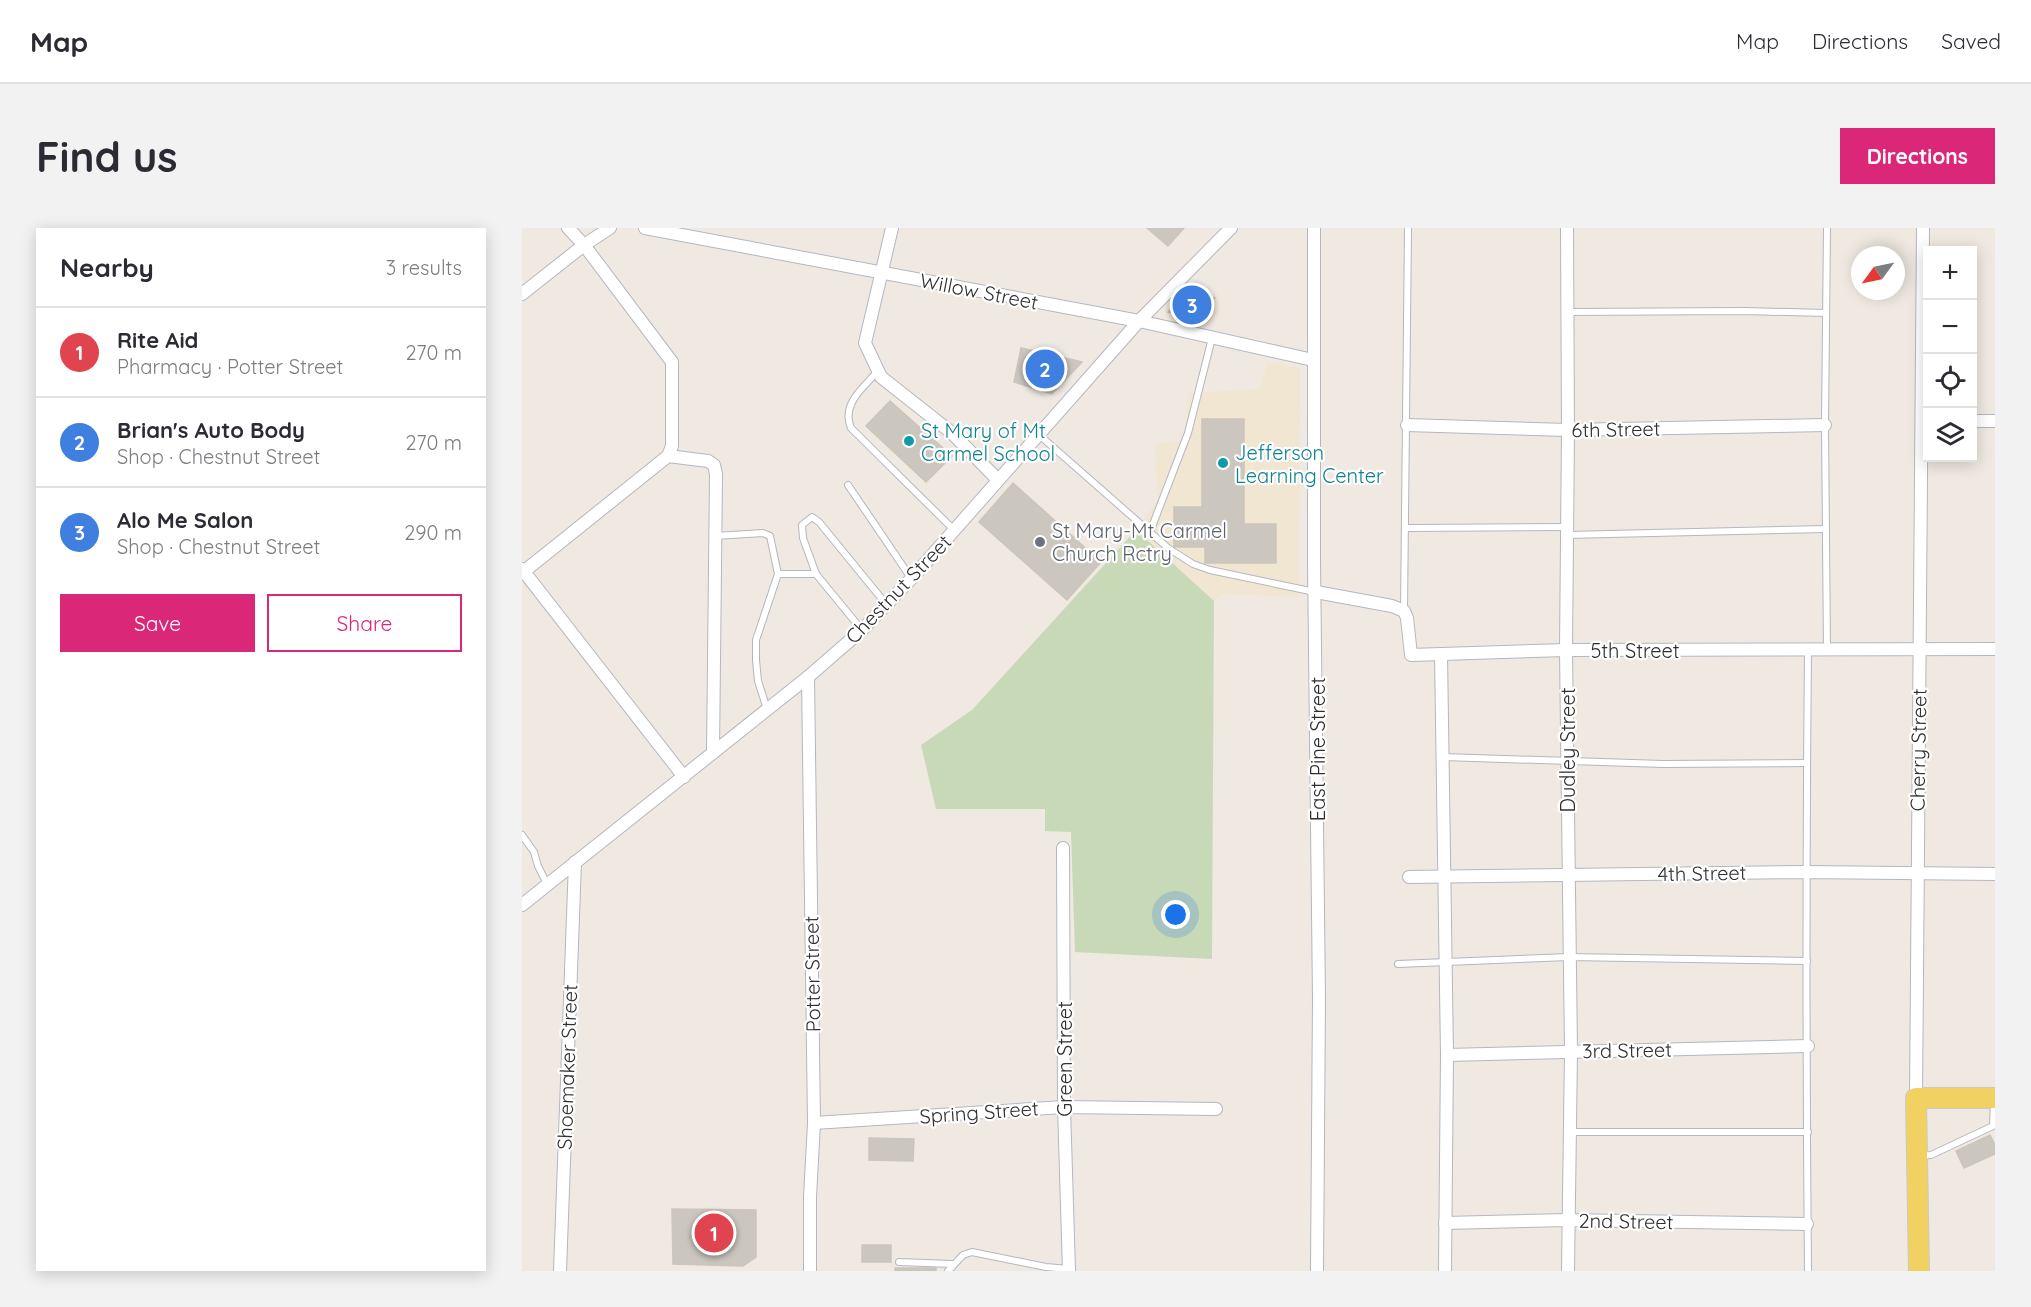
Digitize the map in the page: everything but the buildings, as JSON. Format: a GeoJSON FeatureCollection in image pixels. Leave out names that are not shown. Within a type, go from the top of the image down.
{"type":"FeatureCollection","features":[{"type":"Feature","properties":{"kind":"main road"},"geometry":{"type":"LineString","coordinates":[[1916,1098],[1995,1098]]}},
{"type":"Feature","properties":{"kind":"main road","name":"Cherry Street"},"geometry":{"type":"LineString","coordinates":[[1916,1098],[1919,1271]]}},
{"type":"Feature","properties":{"kind":"street"},"geometry":{"type":"LineString","coordinates":[[568,228],[584,245],[672,362],[672,446],[668,456],[523,572],[684,777]]}},
{"type":"Feature","properties":{"kind":"street"},"geometry":{"type":"LineString","coordinates":[[522,294],[584,245],[610,228]]}},
{"type":"Feature","properties":{"kind":"street","name":"Willow Street"},"geometry":{"type":"LineString","coordinates":[[645,228],[1139,321],[1313,360]]}},
{"type":"Feature","properties":{"kind":"street"},"geometry":{"type":"LineString","coordinates":[[892,228],[865,343],[881,377],[952,433],[998,480]]}},
{"type":"Feature","properties":{"kind":"street","name":"Chestnut Street"},"geometry":{"type":"LineString","coordinates":[[522,904],[684,777],[808,677],[862,630],[912,578],[1139,321],[1231,228]]}},
{"type":"Feature","properties":{"kind":"street","name":"East Pine Street"},"geometry":{"type":"LineString","coordinates":[[1314,228],[1313,360],[1319,999],[1317,1271]]}},
{"type":"Feature","properties":{"kind":"street","name":"Dudley Street"},"geometry":{"type":"LineString","coordinates":[[1567,228],[1566,650],[1570,1051],[1568,1271]]}},
{"type":"Feature","properties":{"kind":"street","name":"Cherry Street"},"geometry":{"type":"LineString","coordinates":[[1923,228],[1924,408]]}},
{"type":"Feature","properties":{"kind":"street"},"geometry":{"type":"LineString","coordinates":[[1977,421],[1995,421]]}},
{"type":"Feature","properties":{"kind":"street","name":"6th Street"},"geometry":{"type":"LineString","coordinates":[[1407,425],[1568,430],[1825,425]]}},
{"type":"Feature","properties":{"kind":"street"},"geometry":{"type":"LineString","coordinates":[[668,456],[708,461],[714,465],[716,474],[713,753]]}},
{"type":"Feature","properties":{"kind":"street","name":"Cherry Street"},"geometry":{"type":"LineString","coordinates":[[1916,1098],[1918,650],[1923,460]]}},
{"type":"Feature","properties":{"kind":"street"},"geometry":{"type":"LineString","coordinates":[[1316,592],[1392,606],[1404,611]]}},
{"type":"Feature","properties":{"kind":"street","name":"5th Street"},"geometry":{"type":"LineString","coordinates":[[1404,611],[1407,618],[1411,655],[1566,650],[1995,649]]}},
{"type":"Feature","properties":{"kind":"street"},"geometry":{"type":"LineString","coordinates":[[1441,654],[1447,1055],[1445,1271]]}},
{"type":"Feature","properties":{"kind":"street","name":"Potter Street"},"geometry":{"type":"LineString","coordinates":[[808,677],[814,1123],[810,1197],[810,1271]]}},
{"type":"Feature","properties":{"kind":"street","name":"Green Street"},"geometry":{"type":"LineString","coordinates":[[1063,848],[1064,1107],[1069,1270]]}},
{"type":"Feature","properties":{"kind":"street","name":"Shoemaker Street"},"geometry":{"type":"LineString","coordinates":[[560,1271],[575,862]]}},
{"type":"Feature","properties":{"kind":"street","name":"4th Street"},"geometry":{"type":"LineString","coordinates":[[1409,877],[1805,872],[1995,874]]}},
{"type":"Feature","properties":{"kind":"street","name":"3rd Street"},"geometry":{"type":"LineString","coordinates":[[1447,1055],[1808,1046]]}},
{"type":"Feature","properties":{"kind":"street","name":"Spring Street"},"geometry":{"type":"LineString","coordinates":[[814,1123],[1064,1107],[1216,1109]]}},
{"type":"Feature","properties":{"kind":"street","name":"2nd Street"},"geometry":{"type":"LineString","coordinates":[[1445,1223],[1567,1220],[1807,1224]]}},
{"type":"Feature","properties":{"kind":"lane"},"geometry":{"type":"LineString","coordinates":[[1404,611],[1408,228]]}},
{"type":"Feature","properties":{"kind":"lane"},"geometry":{"type":"LineString","coordinates":[[1827,228],[1825,425],[1827,650]]}},
{"type":"Feature","properties":{"kind":"lane"},"geometry":{"type":"LineString","coordinates":[[1568,312],[1743,311],[1827,314]]}},
{"type":"Feature","properties":{"kind":"lane"},"geometry":{"type":"LineString","coordinates":[[1150,532],[1188,433],[1212,338]]}},
{"type":"Feature","properties":{"kind":"lane"},"geometry":{"type":"LineString","coordinates":[[878,370],[848,409],[851,428],[954,530]]}},
{"type":"Feature","properties":{"kind":"lane"},"geometry":{"type":"LineString","coordinates":[[1038,434],[1168,548],[1192,564],[1210,570],[1316,592]]}},
{"type":"Feature","properties":{"kind":"lane"},"geometry":{"type":"LineString","coordinates":[[848,485],[912,578]]}},
{"type":"Feature","properties":{"kind":"lane"},"geometry":{"type":"LineString","coordinates":[[862,630],[816,574],[801,530],[802,525],[812,517],[819,522],[887,605]]}},
{"type":"Feature","properties":{"kind":"lane"},"geometry":{"type":"LineString","coordinates":[[1406,528],[1567,531],[1826,529]]}},
{"type":"Feature","properties":{"kind":"lane"},"geometry":{"type":"LineString","coordinates":[[715,536],[763,533],[770,536],[778,574],[756,640],[758,681],[767,709]]}},
{"type":"Feature","properties":{"kind":"lane"},"geometry":{"type":"LineString","coordinates":[[778,574],[816,574]]}},
{"type":"Feature","properties":{"kind":"lane"},"geometry":{"type":"LineString","coordinates":[[1808,650],[1805,872],[1808,1271]]}},
{"type":"Feature","properties":{"kind":"lane"},"geometry":{"type":"LineString","coordinates":[[1443,757],[1567,762],[1807,763]]}},
{"type":"Feature","properties":{"kind":"lane"},"geometry":{"type":"LineString","coordinates":[[522,835],[534,852],[538,866],[548,884]]}},
{"type":"Feature","properties":{"kind":"lane"},"geometry":{"type":"LineString","coordinates":[[1398,963],[1569,957],[1807,961]]}},
{"type":"Feature","properties":{"kind":"lane"},"geometry":{"type":"LineString","coordinates":[[1917,1156],[1931,1155],[1993,1126],[1995,1098]]}},
{"type":"Feature","properties":{"kind":"lane"},"geometry":{"type":"LineString","coordinates":[[1569,1132],[1808,1132]]}},
{"type":"Feature","properties":{"kind":"lane"},"geometry":{"type":"LineString","coordinates":[[899,1262],[951,1269],[963,1254],[972,1252],[1046,1269],[1069,1270]]}},
{"type":"Feature","properties":{"kind":"shaded area"},"geometry":{"type":"Polygon","coordinates":[[[1268,362],[1300,368],[1299,597],[1224,594],[1214,601],[1136,530],[1158,500],[1155,444],[1185,441],[1189,393],[1259,389],[1268,362]]]}},
{"type":"Feature","properties":{"kind":"green space"},"geometry":{"type":"Polygon","coordinates":[[[1136,530],[1214,601],[1212,959],[1075,952],[1071,832],[1045,831],[1045,809],[936,809],[921,745],[972,710],[1136,530]]]}},
{"type":"Feature","properties":{"kind":"place","name":"Alo Me Salon"},"geometry":{"type":"Point","coordinates":[1192,305]}},
{"type":"Feature","properties":{"kind":"place","name":"Brian's Auto Body"},"geometry":{"type":"Point","coordinates":[1045,369]}},
{"type":"Feature","properties":{"kind":"place","name":"St Mary of Mt Carmel School"},"geometry":{"type":"Point","coordinates":[909,441]}},
{"type":"Feature","properties":{"kind":"place","name":"Jefferson Learning Center"},"geometry":{"type":"Point","coordinates":[1223,463]}},
{"type":"Feature","properties":{"kind":"place","name":"St Mary-Mt Carmel Church Rctry"},"geometry":{"type":"Point","coordinates":[1040,542]}},
{"type":"Feature","properties":{"kind":"place","name":"Rite Aid"},"geometry":{"type":"Point","coordinates":[714,1233]}}]}
